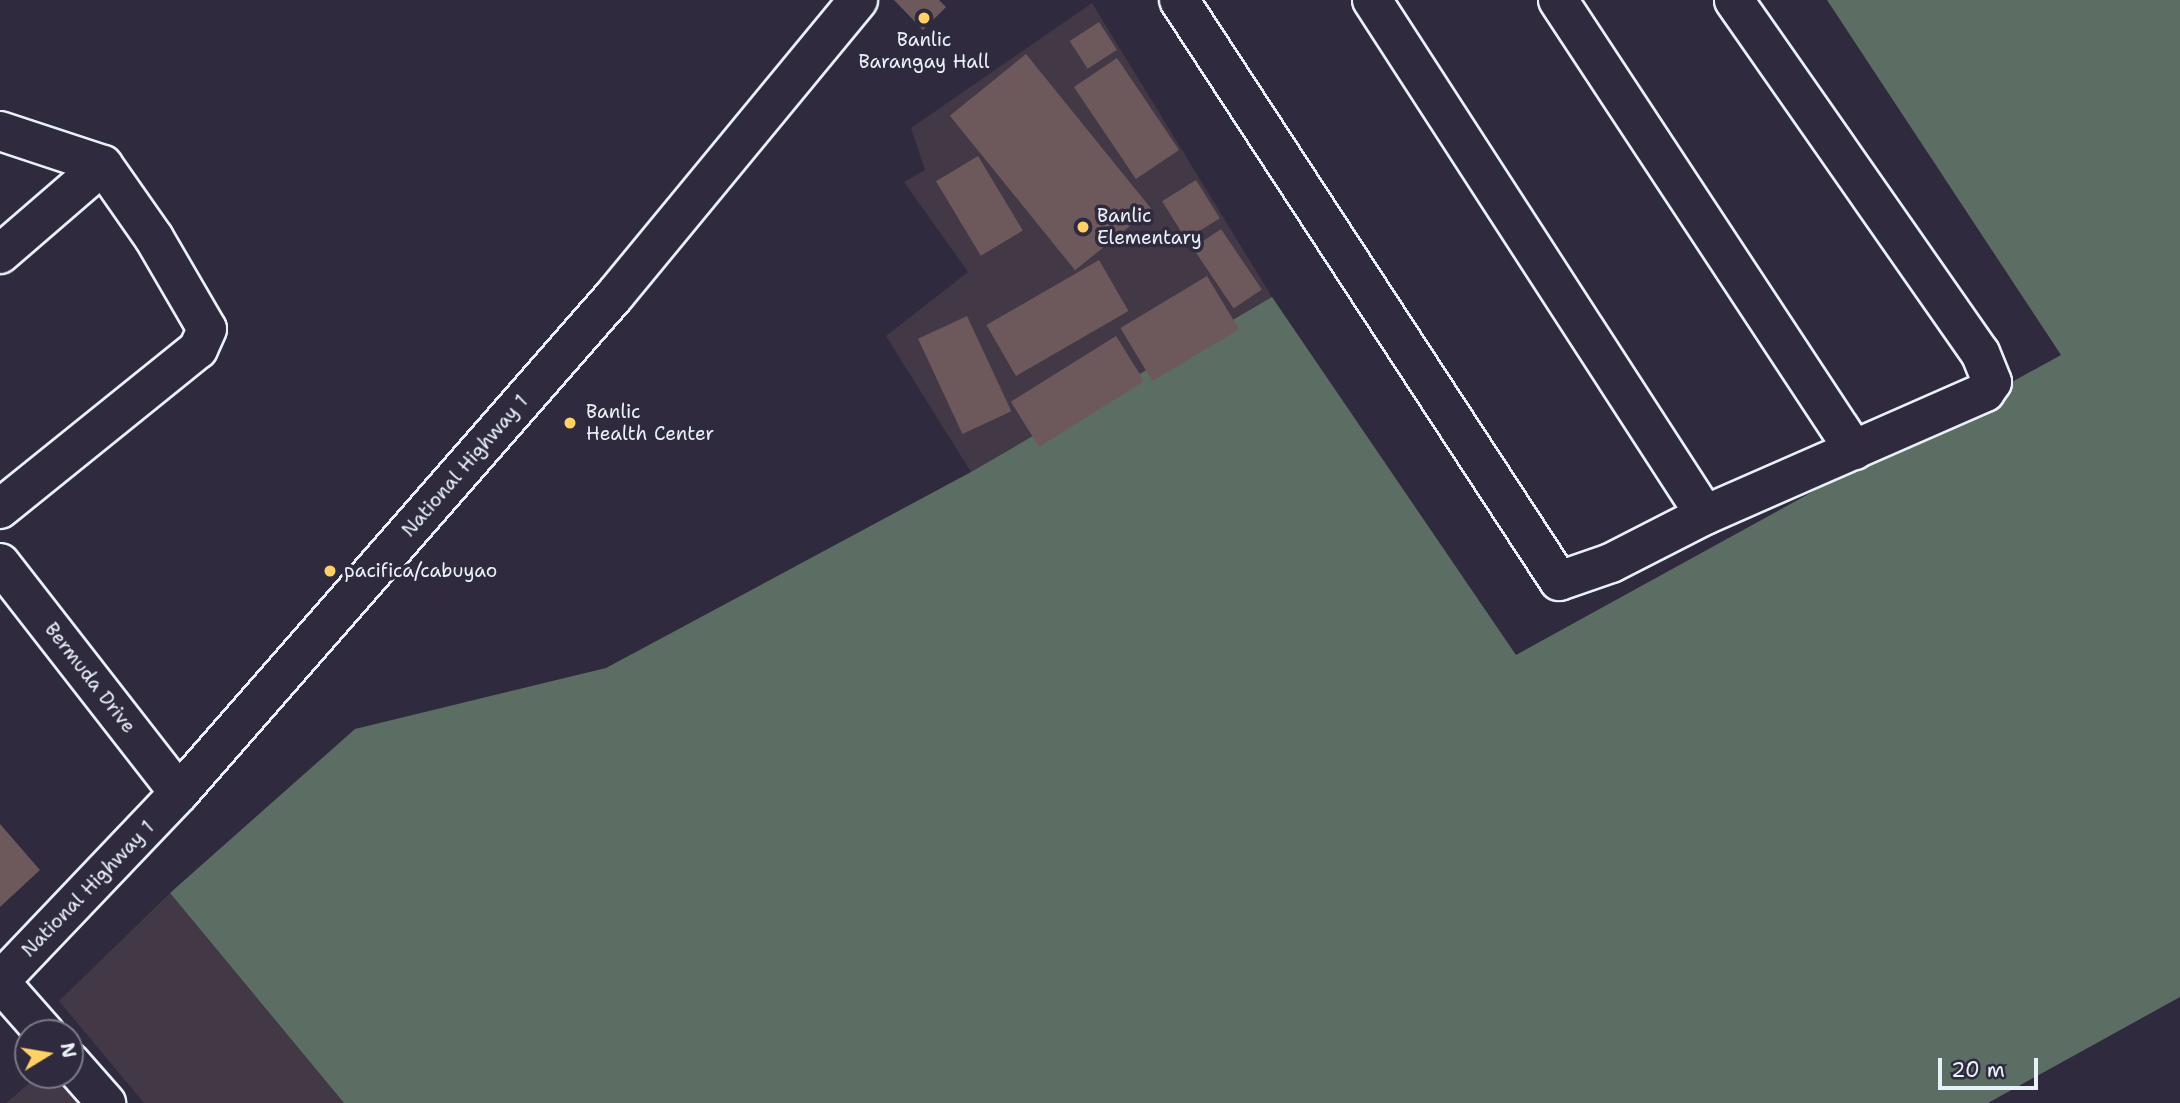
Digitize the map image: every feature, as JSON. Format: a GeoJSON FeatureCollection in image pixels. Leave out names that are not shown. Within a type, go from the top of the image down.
{"type":"FeatureCollection","features":[{"type":"Feature","properties":{"kind":"main road","name":"National Highway 1"},"geometry":{"type":"LineString","coordinates":[[0,981],[179,793],[615,295],[858,0]]}},
{"type":"Feature","properties":{"kind":"main road"},"geometry":{"type":"LineString","coordinates":[[1179,0],[1559,581],[1611,563],[1704,515],[1985,392],[1992,382],[1992,375],[1980,353],[1734,0]]}},
{"type":"Feature","properties":{"kind":"main road"},"geometry":{"type":"LineString","coordinates":[[1372,0],[1704,515]]}},
{"type":"Feature","properties":{"kind":"main road"},"geometry":{"type":"LineString","coordinates":[[1558,0],[1854,450]]}},
{"type":"Feature","properties":{"kind":"main road"},"geometry":{"type":"LineString","coordinates":[[0,131],[103,165],[154,238],[207,329],[198,349],[0,509]]}},
{"type":"Feature","properties":{"kind":"main road"},"geometry":{"type":"LineString","coordinates":[[0,254],[103,165]]}},
{"type":"Feature","properties":{"kind":"main road","name":"Bermuda Drive"},"geometry":{"type":"LineString","coordinates":[[0,564],[179,793]]}},
{"type":"Feature","properties":{"kind":"main road"},"geometry":{"type":"LineString","coordinates":[[0,981],[33,1019]]}},
{"type":"Feature","properties":{"kind":"main road"},"geometry":{"type":"LineString","coordinates":[[84,1078],[106,1103]]}},
{"type":"Feature","properties":{"kind":"shaded area","name":"Banlic Elementary"},"geometry":{"type":"Polygon","coordinates":[[[1092,3],[1272,297],[971,472],[886,336],[968,272],[904,182],[925,170],[911,128],[1092,3]]]}},
{"type":"Feature","properties":{"kind":"shaded area"},"geometry":{"type":"Polygon","coordinates":[[[170,893],[344,1103],[144,1103],[84,1031],[84,1019],[74,1019],[59,1001],[170,893]]]}},
{"type":"Feature","properties":{"kind":"shaded area"},"geometry":{"type":"Polygon","coordinates":[[[22,1089],[72,1089],[84,1103],[6,1103],[22,1089]]]}},
{"type":"Feature","properties":{"kind":"green space"},"geometry":{"type":"Polygon","coordinates":[[[1827,0],[2180,0],[2180,997],[1988,1103],[344,1103],[170,893],[355,729],[606,668],[971,472],[1272,297],[1516,655],[2061,355],[1827,0]]]}},
{"type":"Feature","properties":{"kind":"building","name":"Banlic Barangay Hall"},"geometry":{"type":"Polygon","coordinates":[[[894,0],[939,0],[946,7],[923,30],[894,0]]]}},
{"type":"Feature","properties":{"kind":"building"},"geometry":{"type":"Polygon","coordinates":[[[1099,22],[1117,50],[1088,69],[1070,41],[1099,22]]]}},
{"type":"Feature","properties":{"kind":"building"},"geometry":{"type":"Polygon","coordinates":[[[1026,54],[1151,209],[1075,270],[950,116],[1026,54]]]}},
{"type":"Feature","properties":{"kind":"building"},"geometry":{"type":"Polygon","coordinates":[[[1117,58],[1179,150],[1136,179],[1074,87],[1117,58]]]}},
{"type":"Feature","properties":{"kind":"building"},"geometry":{"type":"Polygon","coordinates":[[[978,156],[1023,231],[981,256],[936,181],[978,156]]]}},
{"type":"Feature","properties":{"kind":"building"},"geometry":{"type":"Polygon","coordinates":[[[1196,180],[1220,218],[1186,239],[1162,201],[1196,180]]]}},
{"type":"Feature","properties":{"kind":"building"},"geometry":{"type":"Polygon","coordinates":[[[1221,229],[1262,290],[1234,309],[1193,248],[1221,229]]]}},
{"type":"Feature","properties":{"kind":"building"},"geometry":{"type":"Polygon","coordinates":[[[1099,260],[1128,311],[1016,376],[986,325],[1099,260]]]}},
{"type":"Feature","properties":{"kind":"building"},"geometry":{"type":"Polygon","coordinates":[[[1207,276],[1239,329],[1152,381],[1120,328],[1207,276]]]}},
{"type":"Feature","properties":{"kind":"building"},"geometry":{"type":"Polygon","coordinates":[[[967,316],[1011,411],[962,434],[918,339],[967,316]]]}},
{"type":"Feature","properties":{"kind":"building"},"geometry":{"type":"Polygon","coordinates":[[[1116,336],[1144,381],[1039,447],[1011,402],[1116,336]]]}},
{"type":"Feature","properties":{"kind":"building"},"geometry":{"type":"Polygon","coordinates":[[[0,824],[40,870],[0,907],[0,824]]]}},
{"type":"Feature","properties":{"kind":"place","name":"Banlic Barangay Hall"},"geometry":{"type":"Point","coordinates":[924,18]}},
{"type":"Feature","properties":{"kind":"place","name":"Banlic Elementary"},"geometry":{"type":"Point","coordinates":[1083,227]}},
{"type":"Feature","properties":{"kind":"place","name":"Banlic Health Center"},"geometry":{"type":"Point","coordinates":[570,423]}},
{"type":"Feature","properties":{"kind":"place","name":"pacifica/cabuyao"},"geometry":{"type":"Point","coordinates":[330,571]}}]}
